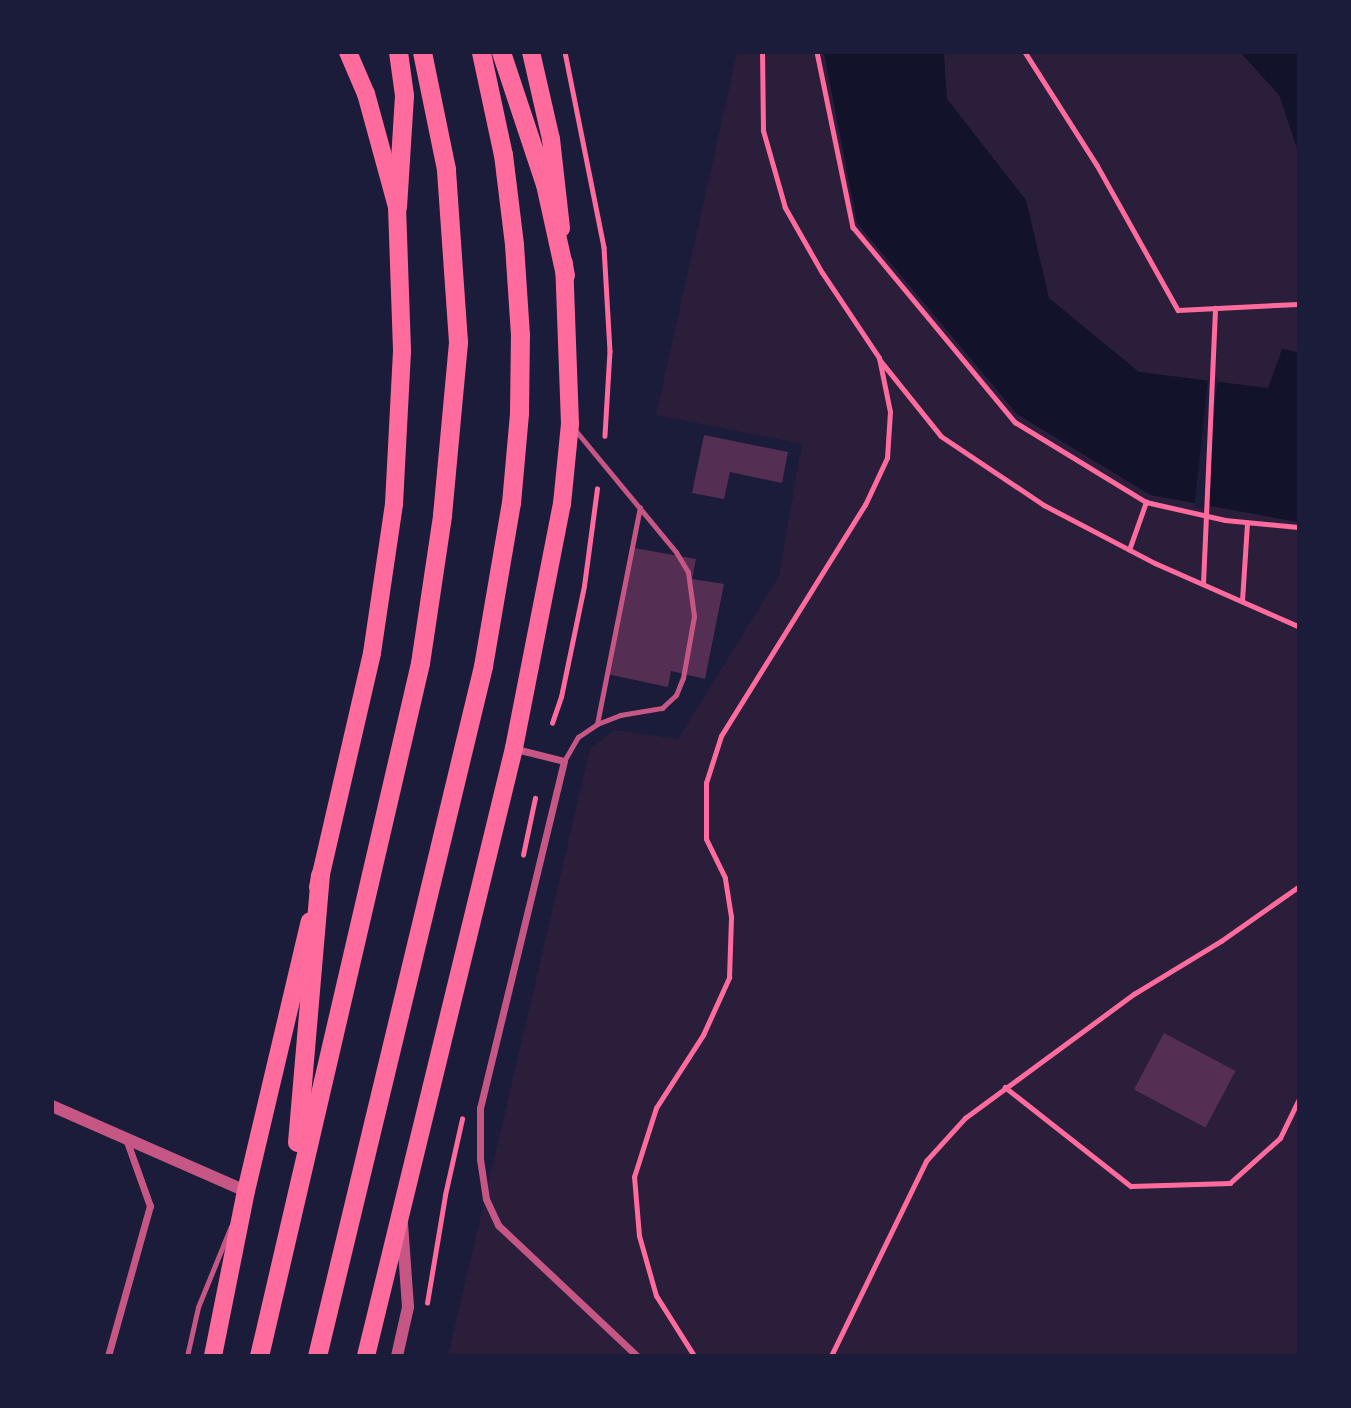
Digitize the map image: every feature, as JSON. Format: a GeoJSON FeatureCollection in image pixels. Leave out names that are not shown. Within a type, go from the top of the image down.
{"type":"FeatureCollection","features":[{"type":"Feature","properties":{"kind":"highway"},"geometry":{"type":"LineString","coordinates":[[397,207],[404,95],[398,52]]}},
{"type":"Feature","properties":{"kind":"highway"},"geometry":{"type":"LineString","coordinates":[[259,1356],[420,663],[442,515],[458,342],[446,169],[422,52]]}},
{"type":"Feature","properties":{"kind":"highway"},"geometry":{"type":"LineString","coordinates":[[317,1356],[483,666],[511,503],[519,413],[520,335],[514,244],[503,155],[481,52]]}},
{"type":"Feature","properties":{"kind":"highway"},"geometry":{"type":"LineString","coordinates":[[501,52],[545,184],[565,275]]}},
{"type":"Feature","properties":{"kind":"highway"},"geometry":{"type":"LineString","coordinates":[[292,1212],[320,874]]}},
{"type":"Feature","properties":{"kind":"main road"},"geometry":{"type":"LineString","coordinates":[[213,1356],[246,1191],[372,653],[394,504],[402,350],[397,207],[366,94],[348,52]]}},
{"type":"Feature","properties":{"kind":"main road"},"geometry":{"type":"LineString","coordinates":[[366,1356],[400,1206],[514,748],[562,504],[570,424],[565,275],[551,139],[531,52]]}},
{"type":"Feature","properties":{"kind":"street"},"geometry":{"type":"LineString","coordinates":[[514,748],[564,761],[480,1108],[480,1159],[486,1199],[498,1225],[637,1356]]}},
{"type":"Feature","properties":{"kind":"street"},"geometry":{"type":"LineString","coordinates":[[52,1106],[246,1191]]}},
{"type":"Feature","properties":{"kind":"street"},"geometry":{"type":"LineString","coordinates":[[108,1356],[150,1206],[127,1139]]}},
{"type":"Feature","properties":{"kind":"street"},"geometry":{"type":"LineString","coordinates":[[397,1356],[408,1307],[400,1206]]}},
{"type":"Feature","properties":{"kind":"lane"},"geometry":{"type":"LineString","coordinates":[[564,761],[578,737],[597,724],[620,715],[662,708],[676,695],[683,678],[694,616],[688,572],[676,552],[570,424]]}},
{"type":"Feature","properties":{"kind":"lane"},"geometry":{"type":"LineString","coordinates":[[597,724],[640,507]]}},
{"type":"Feature","properties":{"kind":"lane"},"geometry":{"type":"LineString","coordinates":[[187,1356],[198,1307],[246,1191]]}},
{"type":"Feature","properties":{"kind":"path"},"geometry":{"type":"LineString","coordinates":[[565,52],[604,247],[610,351],[605,436]]}},
{"type":"Feature","properties":{"kind":"path"},"geometry":{"type":"LineString","coordinates":[[762,52],[763,131],[785,208],[822,273],[879,358],[941,436],[1044,505],[1129,550],[1298,626]]}},
{"type":"Feature","properties":{"kind":"path"},"geometry":{"type":"LineString","coordinates":[[817,52],[853,228],[1015,422],[1146,502],[1247,524],[1298,527]]}},
{"type":"Feature","properties":{"kind":"path"},"geometry":{"type":"LineString","coordinates":[[1025,52],[1097,166],[1178,310],[1298,304]]}},
{"type":"Feature","properties":{"kind":"path"},"geometry":{"type":"LineString","coordinates":[[1203,584],[1215,308]]}},
{"type":"Feature","properties":{"kind":"path"},"geometry":{"type":"LineString","coordinates":[[694,1356],[656,1296],[639,1236],[635,1177],[656,1108],[704,1035],[729,978],[730,917],[725,878],[706,839],[706,783],[721,736],[799,606],[865,505],[887,458],[890,412],[879,358]]}},
{"type":"Feature","properties":{"kind":"path"},"geometry":{"type":"LineString","coordinates":[[552,723],[561,697],[584,586],[597,489]]}},
{"type":"Feature","properties":{"kind":"path"},"geometry":{"type":"LineString","coordinates":[[1129,550],[1146,502]]}},
{"type":"Feature","properties":{"kind":"path"},"geometry":{"type":"LineString","coordinates":[[1242,601],[1247,524]]}},
{"type":"Feature","properties":{"kind":"path"},"geometry":{"type":"LineString","coordinates":[[831,1356],[926,1161],[965,1118],[1134,994],[1221,941],[1298,887]]}},
{"type":"Feature","properties":{"kind":"path"},"geometry":{"type":"LineString","coordinates":[[1004,1087],[1131,1186],[1230,1183],[1280,1138],[1298,1101]]}},
{"type":"Feature","properties":{"kind":"shaded area"},"geometry":{"type":"Polygon","coordinates":[[[737,53],[1298,53],[1298,1355],[448,1356],[590,749],[615,730],[678,739],[779,576],[802,444],[656,415],[737,53]]]}},
{"type":"Feature","properties":{"kind":"shaded area"},"geometry":{"type":"Polygon","coordinates":[[[824,53],[944,53],[947,99],[1026,200],[1049,298],[1139,372],[1268,388],[1282,349],[1298,352],[1298,522],[1150,495],[1017,414],[857,223],[824,53]]]}},
{"type":"Feature","properties":{"kind":"shaded area"},"geometry":{"type":"Polygon","coordinates":[[[1241,53],[1298,53],[1298,151],[1279,95],[1241,53]]]}},
{"type":"Feature","properties":{"kind":"pier"},"geometry":{"type":"Polygon","coordinates":[[[1208,377],[1218,378],[1204,508],[1194,507],[1208,377]]]}},
{"type":"Feature","properties":{"kind":"building"},"geometry":{"type":"Polygon","coordinates":[[[704,435],[788,452],[782,483],[730,472],[724,499],[692,493],[704,435]]]}},
{"type":"Feature","properties":{"kind":"building"},"geometry":{"type":"Polygon","coordinates":[[[634,548],[696,559],[692,579],[724,584],[705,679],[671,671],[668,687],[607,674],[634,548]]]}},
{"type":"Feature","properties":{"kind":"building"},"geometry":{"type":"Polygon","coordinates":[[[1164,1033],[1236,1071],[1205,1128],[1134,1090],[1164,1033]]]}}]}
